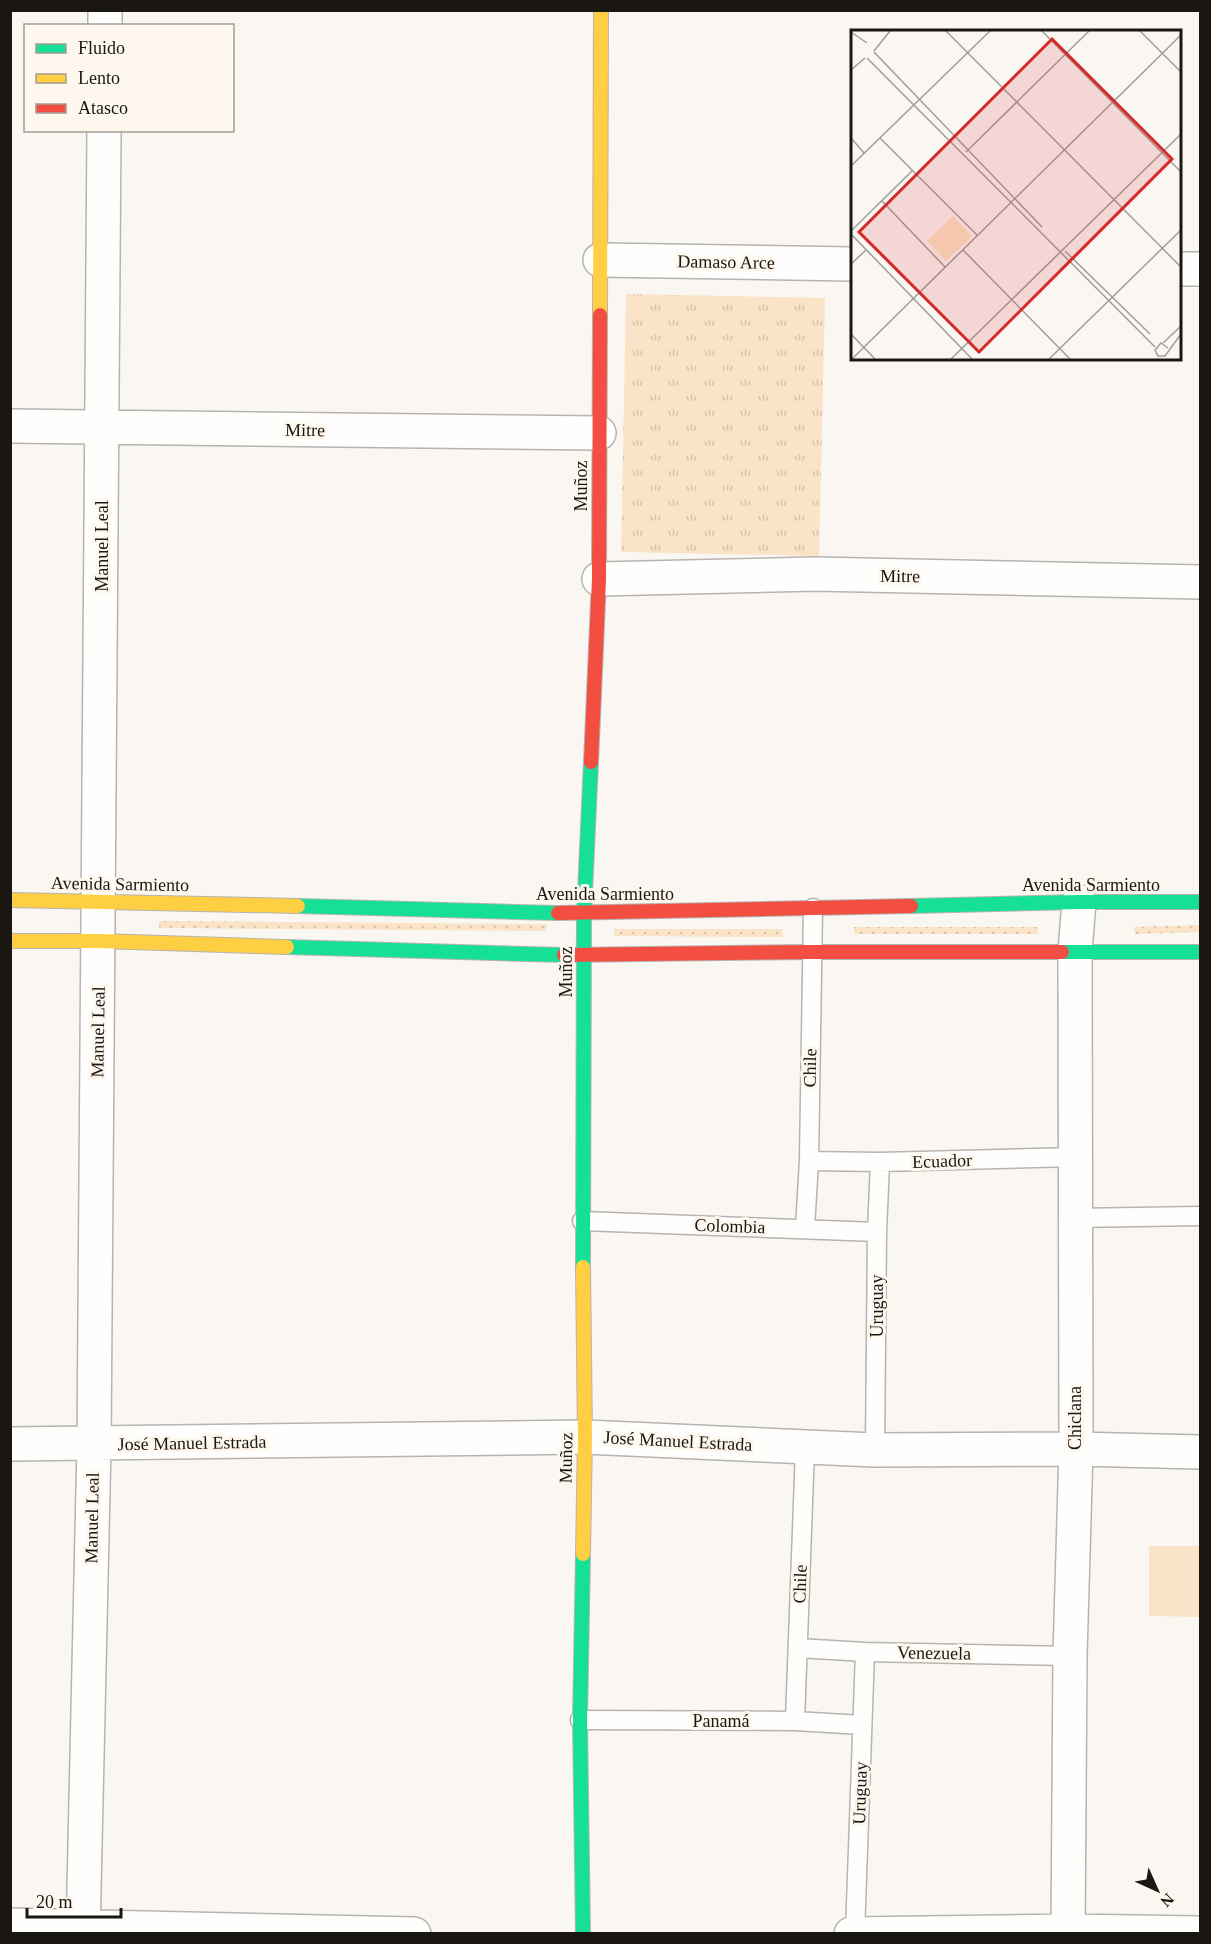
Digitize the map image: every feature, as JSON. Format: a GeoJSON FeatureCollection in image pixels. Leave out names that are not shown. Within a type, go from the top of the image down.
{"type":"FeatureCollection","features":[{"type":"Feature","properties":{"kind":"main road","name":"Muñoz"},"geometry":{"type":"LineString","coordinates":[[583,1934],[580,1720],[585,1437],[582,1221],[584,914],[599,579],[601,10]]}},
{"type":"Feature","properties":{"kind":"main road","name":"Avenida Sarmiento"},"geometry":{"type":"LineString","coordinates":[[10,900],[584,914],[1078,902],[1200,902]]}},
{"type":"Feature","properties":{"kind":"main road"},"geometry":{"type":"LineString","coordinates":[[10,942],[99,940],[584,956],[812,952],[1200,952]]}},
{"type":"Feature","properties":{"kind":"street","name":"Manuel Leal"},"geometry":{"type":"LineString","coordinates":[[83,1930],[93,1444],[99,940],[104,132]]}},
{"type":"Feature","properties":{"kind":"street","name":"Damaso Arce"},"geometry":{"type":"LineString","coordinates":[[600,260],[851,264]]}},
{"type":"Feature","properties":{"kind":"street"},"geometry":{"type":"LineString","coordinates":[[1181,269],[1200,269]]}},
{"type":"Feature","properties":{"kind":"street","name":"Mitre"},"geometry":{"type":"LineString","coordinates":[[10,426],[599,433]]}},
{"type":"Feature","properties":{"kind":"street","name":"Mitre"},"geometry":{"type":"LineString","coordinates":[[599,579],[815,574],[1200,582]]}},
{"type":"Feature","properties":{"kind":"street","name":"Chiclana"},"geometry":{"type":"LineString","coordinates":[[1068,1932],[1070,1656],[1076,1449],[1075,951],[1078,902]]}},
{"type":"Feature","properties":{"kind":"street","name":"José Manuel Estrada"},"geometry":{"type":"LineString","coordinates":[[10,1444],[585,1437],[875,1450],[1076,1449],[1200,1452]]}},
{"type":"Feature","properties":{"kind":"street"},"geometry":{"type":"LineString","coordinates":[[10,1925],[83,1930],[414,1934]]}},
{"type":"Feature","properties":{"kind":"street"},"geometry":{"type":"LineString","coordinates":[[853,1934],[1200,1932]]}},
{"type":"Feature","properties":{"kind":"lane","name":"Chile"},"geometry":{"type":"LineString","coordinates":[[805,1228],[809,1161],[813,908]]}},
{"type":"Feature","properties":{"kind":"lane","name":"Ecuador"},"geometry":{"type":"LineString","coordinates":[[809,1161],[880,1162],[1075,1157]]}},
{"type":"Feature","properties":{"kind":"lane","name":"Uruguay"},"geometry":{"type":"LineString","coordinates":[[875,1450],[880,1162]]}},
{"type":"Feature","properties":{"kind":"lane"},"geometry":{"type":"LineString","coordinates":[[1075,1218],[1200,1216]]}},
{"type":"Feature","properties":{"kind":"lane","name":"Colombia"},"geometry":{"type":"LineString","coordinates":[[582,1221],[877,1232]]}},
{"type":"Feature","properties":{"kind":"lane","name":"Chile"},"geometry":{"type":"LineString","coordinates":[[795,1721],[805,1448]]}},
{"type":"Feature","properties":{"kind":"lane","name":"Venezuela"},"geometry":{"type":"LineString","coordinates":[[798,1648],[865,1652],[1070,1656]]}},
{"type":"Feature","properties":{"kind":"lane","name":"Uruguay"},"geometry":{"type":"LineString","coordinates":[[853,1934],[865,1652]]}},
{"type":"Feature","properties":{"kind":"lane","name":"Panamá"},"geometry":{"type":"LineString","coordinates":[[580,1720],[795,1721],[862,1725]]}},
{"type":"Feature","properties":{"kind":"green space"},"geometry":{"type":"Polygon","coordinates":[[[626,294],[825,298],[819,556],[621,552],[626,294]]]}},
{"type":"Feature","properties":{"kind":"green space"},"geometry":{"type":"Polygon","coordinates":[[[159,921],[547,924],[546,931],[159,928],[159,921]]]}},
{"type":"Feature","properties":{"kind":"green space"},"geometry":{"type":"Polygon","coordinates":[[[1200,925],[1200,932],[1135,934],[1134,927],[1200,925]]]}},
{"type":"Feature","properties":{"kind":"green space"},"geometry":{"type":"Polygon","coordinates":[[[854,927],[1038,927],[1038,934],[854,934],[854,927]]]}},
{"type":"Feature","properties":{"kind":"green space"},"geometry":{"type":"Polygon","coordinates":[[[614,929],[782,929],[783,937],[614,936],[614,929]]]}},
{"type":"Feature","properties":{"kind":"green space"},"geometry":{"type":"Polygon","coordinates":[[[1149,1546],[1200,1546],[1200,1617],[1149,1616],[1149,1546]]]}},
{"type":"Feature","properties":{"kind":"traffic: fast"},"geometry":{"type":"LineString","coordinates":[[583,1267],[584,914],[591,762]]}},
{"type":"Feature","properties":{"kind":"traffic: fast"},"geometry":{"type":"LineString","coordinates":[[911,906],[1200,902]]}},
{"type":"Feature","properties":{"kind":"traffic: fast"},"geometry":{"type":"LineString","coordinates":[[298,906],[558,913]]}},
{"type":"Feature","properties":{"kind":"traffic: fast"},"geometry":{"type":"LineString","coordinates":[[287,947],[564,955]]}},
{"type":"Feature","properties":{"kind":"traffic: fast"},"geometry":{"type":"LineString","coordinates":[[1062,952],[1200,952]]}},
{"type":"Feature","properties":{"kind":"traffic: fast"},"geometry":{"type":"LineString","coordinates":[[583,1554],[580,1720],[583,1934]]}},
{"type":"Feature","properties":{"kind":"traffic: slow"},"geometry":{"type":"LineString","coordinates":[[600,315],[601,10]]}},
{"type":"Feature","properties":{"kind":"traffic: slow"},"geometry":{"type":"LineString","coordinates":[[10,900],[298,906]]}},
{"type":"Feature","properties":{"kind":"traffic: slow"},"geometry":{"type":"LineString","coordinates":[[10,941],[99,941],[287,947]]}},
{"type":"Feature","properties":{"kind":"traffic: slow"},"geometry":{"type":"LineString","coordinates":[[583,1267],[585,1437],[583,1554]]}},
{"type":"Feature","properties":{"kind":"traffic: jam"},"geometry":{"type":"LineString","coordinates":[[591,762],[599,579],[600,315]]}},
{"type":"Feature","properties":{"kind":"traffic: jam"},"geometry":{"type":"LineString","coordinates":[[558,913],[911,906]]}},
{"type":"Feature","properties":{"kind":"traffic: jam"},"geometry":{"type":"LineString","coordinates":[[564,955],[1062,952]]}}]}
